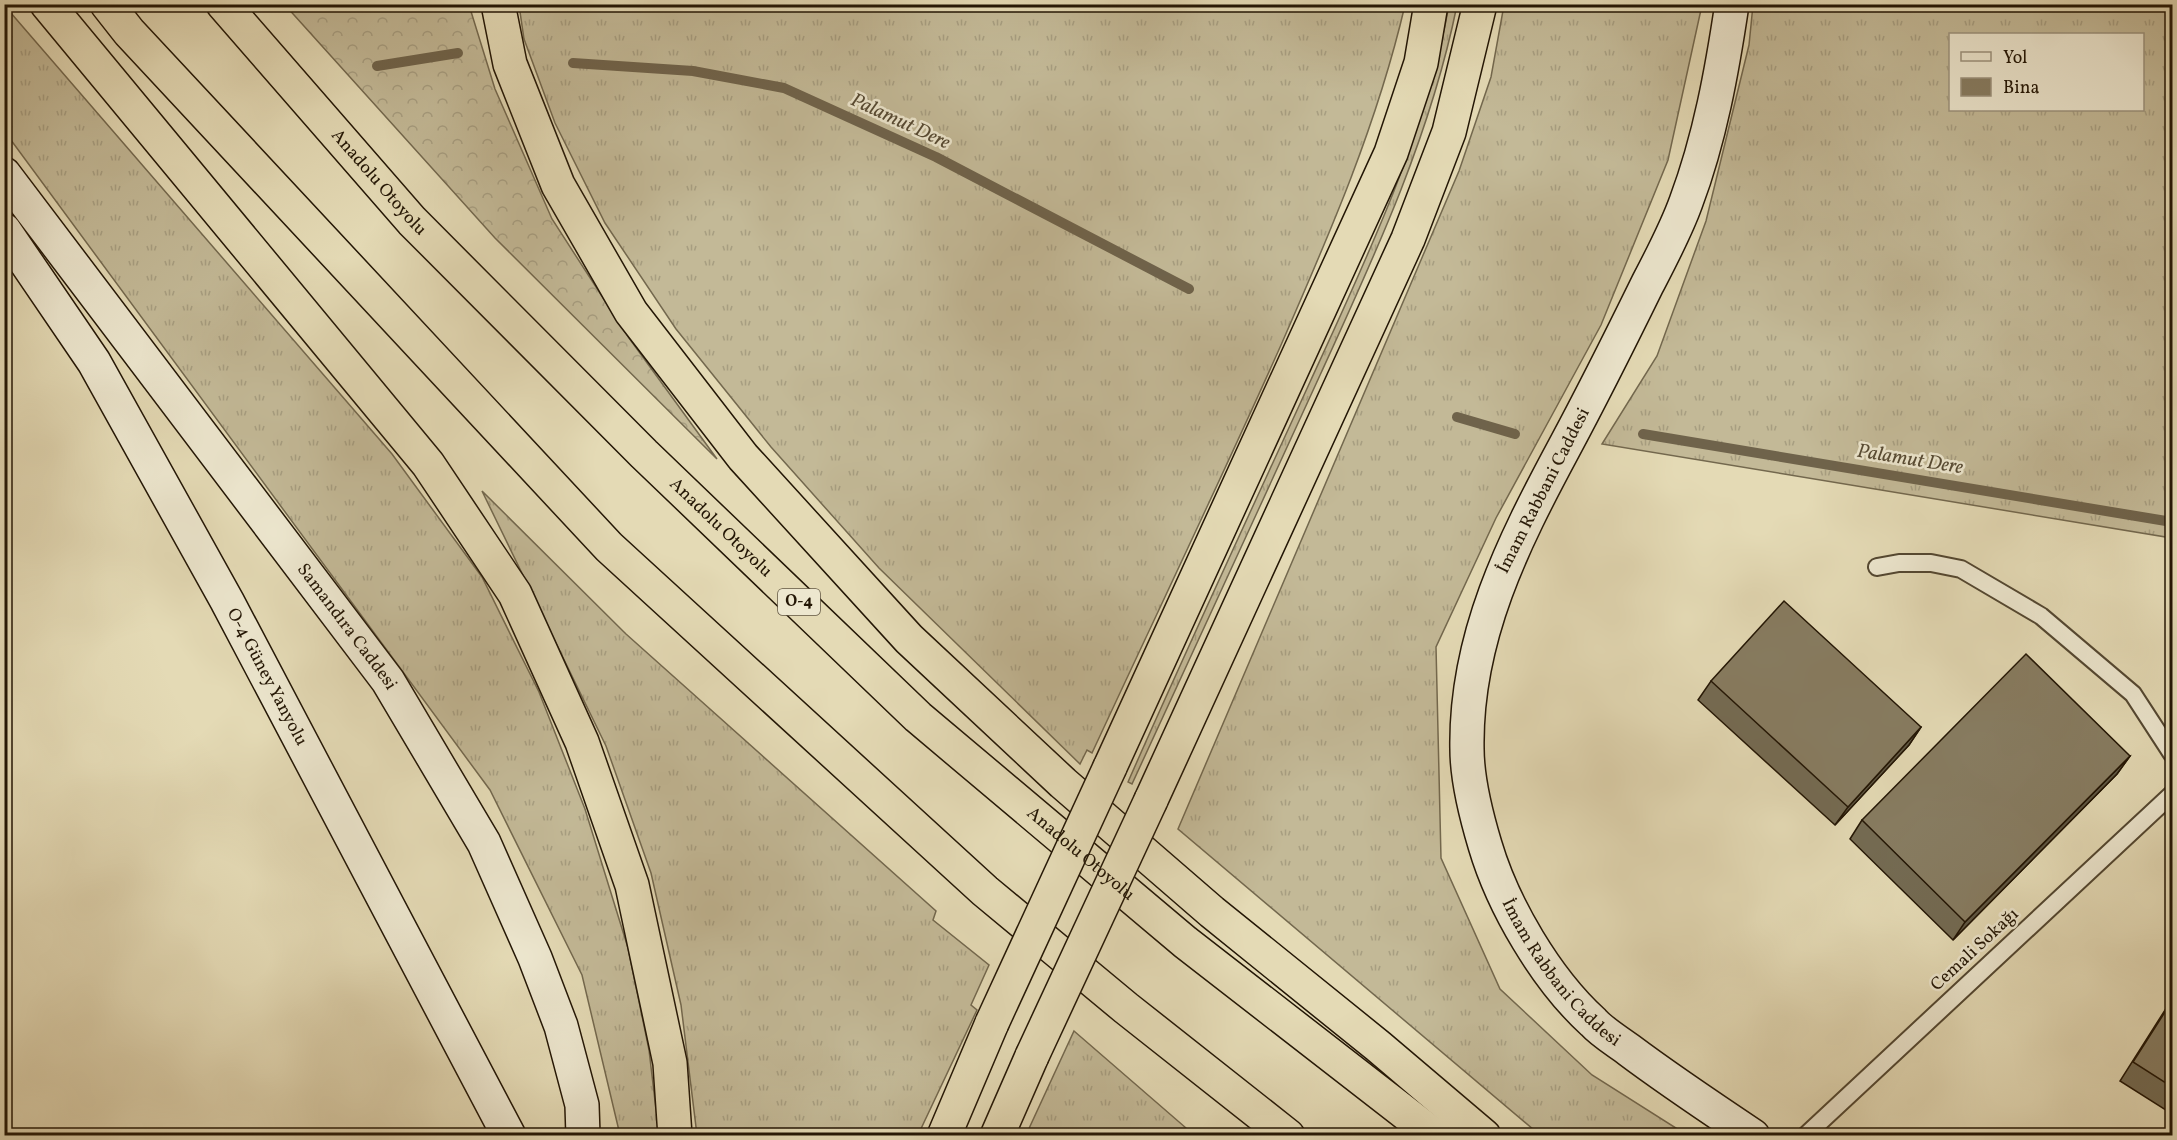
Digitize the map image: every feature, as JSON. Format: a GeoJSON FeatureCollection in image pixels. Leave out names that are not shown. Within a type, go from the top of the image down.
{"type":"FeatureCollection","features":[{"type":"Feature","properties":{"kind":"highway"},"geometry":{"type":"LineString","coordinates":[[47,4],[428,464],[514,594],[582,742],[632,885],[670,1063],[675,1136]]}},
{"type":"Feature","properties":{"kind":"highway"},"geometry":{"type":"LineString","coordinates":[[106,4],[129,32],[609,547],[986,891],[1126,1008],[1288,1136]]}},
{"type":"Feature","properties":{"kind":"highway","name":"Anadolu Otoyolu"},"geometry":{"type":"LineString","coordinates":[[223,4],[412,221],[644,454],[918,717],[1185,942],[1435,1136]]}},
{"type":"Feature","properties":{"kind":"highway"},"geometry":{"type":"LineString","coordinates":[[498,4],[510,64],[558,185],[631,312],[743,456],[909,639],[1063,783],[1212,912],[1378,1046],[1484,1136]]}},
{"type":"Feature","properties":{"kind":"highway"},"geometry":{"type":"LineString","coordinates":[[944,1136],[992,1023],[1391,153],[1421,63],[1431,4]]}},
{"type":"Feature","properties":{"kind":"highway"},"geometry":{"type":"LineString","coordinates":[[998,1136],[1032,1056],[1408,239],[1449,132],[1480,4]]}},
{"type":"Feature","properties":{"kind":"main road","name":"İmam Rabbani Caddesi"},"geometry":{"type":"LineString","coordinates":[[1732,4],[1721,73],[1705,143],[1686,203],[1606,369],[1525,520],[1496,586],[1477,646],[1470,688],[1466,751],[1477,816],[1493,870],[1520,928],[1556,978],[1592,1022],[1665,1078],[1753,1136]]}},
{"type":"Feature","properties":{"kind":"main road","name":"Samandıra Caddesi"},"geometry":{"type":"LineString","coordinates":[[4,174],[388,681],[484,843],[535,958],[561,1026],[582,1105],[583,1136]]}},
{"type":"Feature","properties":{"kind":"main road","name":"O-4 Güney Yanyolu"},"geometry":{"type":"LineString","coordinates":[[4,230],[94,362],[135,435],[227,601],[509,1136]]}},
{"type":"Feature","properties":{"kind":"lane"},"geometry":{"type":"LineString","coordinates":[[1877,567],[1899,563],[1932,563],[1961,569],[2041,616],[2133,694],[2172,754]]}},
{"type":"Feature","properties":{"kind":"lane","name":"Cemali Sokağı"},"geometry":{"type":"LineString","coordinates":[[1804,1136],[2172,794]]}},
{"type":"Feature","properties":{"kind":"green space"},"geometry":{"type":"Polygon","coordinates":[[[4,5],[392,454],[482,577],[539,692],[585,809],[628,948],[649,1050],[659,1135],[620,1135],[582,975],[490,790],[5,132],[4,5]]]}},
{"type":"Feature","properties":{"kind":"green space"},"geometry":{"type":"Polygon","coordinates":[[[285,5],[469,5],[495,89],[552,219],[629,338],[717,459],[495,238],[285,5]]]}},
{"type":"Feature","properties":{"kind":"green space"},"geometry":{"type":"Polygon","coordinates":[[[519,5],[1405,5],[1381,93],[1351,178],[1317,262],[1235,447],[1092,753],[1087,750],[1080,764],[879,568],[771,447],[676,329],[605,223],[555,123],[524,39],[519,5]]]}},
{"type":"Feature","properties":{"kind":"green space"},"geometry":{"type":"Polygon","coordinates":[[[1449,5],[1457,5],[1446,53],[1433,100],[1400,192],[1342,328],[1132,784],[1128,782],[1392,197],[1425,102],[1449,5]]]}},
{"type":"Feature","properties":{"kind":"green space"},"geometry":{"type":"Polygon","coordinates":[[[1504,5],[1702,5],[1668,160],[1601,325],[1496,518],[1436,647],[1441,858],[1500,989],[1592,1075],[1687,1135],[1540,1135],[1178,829],[1459,171],[1491,77],[1504,5]]]}},
{"type":"Feature","properties":{"kind":"green space"},"geometry":{"type":"Polygon","coordinates":[[[1753,5],[2172,5],[2172,538],[1602,444],[1657,356],[1706,221],[1749,45],[1753,5]]]}},
{"type":"Feature","properties":{"kind":"green space"},"geometry":{"type":"Polygon","coordinates":[[[482,491],[626,634],[936,911],[933,920],[989,965],[971,1005],[977,1010],[918,1135],[697,1135],[681,1005],[651,873],[606,746],[482,491]]]}},
{"type":"Feature","properties":{"kind":"green space"},"geometry":{"type":"Polygon","coordinates":[[[1074,1031],[1186,1128],[1195,1135],[1026,1135],[1074,1031]]]}},
{"type":"Feature","properties":{"kind":"building"},"geometry":{"type":"Polygon","coordinates":[[[1784,601],[1921,727],[1848,807],[1711,681],[1784,601]]]}},
{"type":"Feature","properties":{"kind":"building"},"geometry":{"type":"Polygon","coordinates":[[[2026,654],[2130,756],[1965,922],[1862,820],[2026,654]]]}},
{"type":"Feature","properties":{"kind":"building"},"geometry":{"type":"Polygon","coordinates":[[[2172,1001],[2172,1087],[2133,1062],[2172,1001]]]}},
{"type":"Feature","properties":{"kind":"waterway","name":"Palamut Dere"},"geometry":{"type":"LineString","coordinates":[[377,66],[458,53]]}},
{"type":"Feature","properties":{"kind":"waterway","name":"Palamut Dere"},"geometry":{"type":"LineString","coordinates":[[573,63],[693,71],[784,88],[936,157],[1189,289]]}},
{"type":"Feature","properties":{"kind":"waterway","name":"Palamut Dere"},"geometry":{"type":"LineString","coordinates":[[1457,417],[1515,434]]}},
{"type":"Feature","properties":{"kind":"waterway","name":"Palamut Dere"},"geometry":{"type":"LineString","coordinates":[[1643,434],[2172,522]]}}]}
